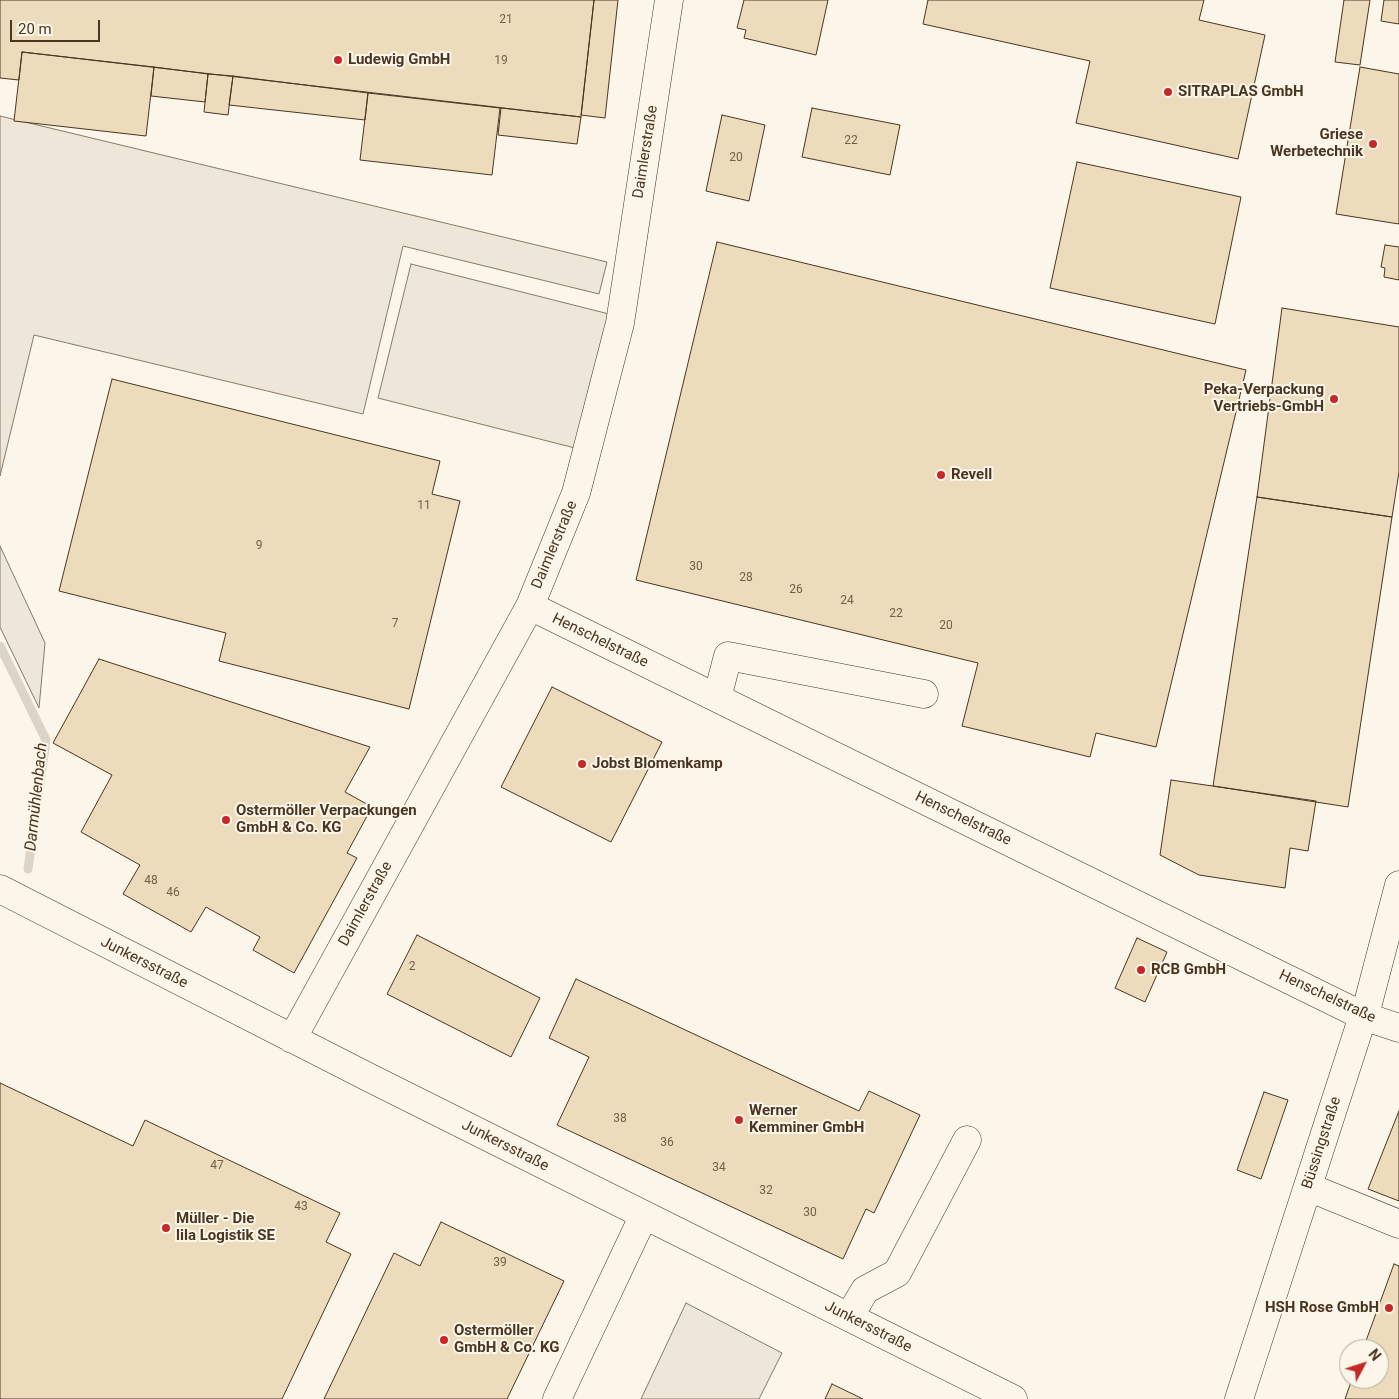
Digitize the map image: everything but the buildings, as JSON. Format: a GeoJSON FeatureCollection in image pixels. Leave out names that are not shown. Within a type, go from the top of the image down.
{"type":"FeatureCollection","features":[{"type":"Feature","properties":{"kind":"street","name":"Daimlerstraße"},"geometry":{"type":"LineString","coordinates":[[292,1038],[530,606],[576,493],[620,323],[669,0]]}},
{"type":"Feature","properties":{"kind":"street","name":"Henschelstraße"},"geometry":{"type":"LineString","coordinates":[[530,606],[1363,1016],[1399,1028]]}},
{"type":"Feature","properties":{"kind":"street"},"geometry":{"type":"LineString","coordinates":[[717,698],[728,656],[924,694]]}},
{"type":"Feature","properties":{"kind":"street","name":"Büssingstraße"},"geometry":{"type":"LineString","coordinates":[[1239,1399],[1367,1007],[1399,885]]}},
{"type":"Feature","properties":{"kind":"street","name":"Junkersstraße"},"geometry":{"type":"LineString","coordinates":[[0,888],[292,1038],[1013,1399]]}},
{"type":"Feature","properties":{"kind":"street"},"geometry":{"type":"LineString","coordinates":[[849,1317],[865,1290],[897,1273],[967,1140]]}},
{"type":"Feature","properties":{"kind":"street"},"geometry":{"type":"LineString","coordinates":[[1308,1187],[1399,1224]]}},
{"type":"Feature","properties":{"kind":"street"},"geometry":{"type":"LineString","coordinates":[[557,1399],[644,1215]]}},
{"type":"Feature","properties":{"kind":"shaded area"},"geometry":{"type":"Polygon","coordinates":[[[0,116],[607,262],[599,294],[403,246],[363,414],[34,335],[0,476],[0,116]]]}},
{"type":"Feature","properties":{"kind":"shaded area"},"geometry":{"type":"Polygon","coordinates":[[[411,264],[609,314],[575,448],[378,398],[411,264]]]}},
{"type":"Feature","properties":{"kind":"shaded area"},"geometry":{"type":"Polygon","coordinates":[[[0,546],[45,643],[39,708],[0,627],[0,546]]]}},
{"type":"Feature","properties":{"kind":"shaded area"},"geometry":{"type":"Polygon","coordinates":[[[686,1303],[782,1353],[759,1399],[641,1399],[686,1303]]]}},
{"type":"Feature","properties":{"kind":"waterway","name":"Darmühlenbach"},"geometry":{"type":"LineString","coordinates":[[0,646],[46,740],[28,869]]}},
{"type":"Feature","properties":{"kind":"place","name":"Ludewig GmbH"},"geometry":{"type":"Point","coordinates":[338,60]}},
{"type":"Feature","properties":{"kind":"place","name":"SITRAPLAS GmbH"},"geometry":{"type":"Point","coordinates":[1168,92]}},
{"type":"Feature","properties":{"kind":"place","name":"Griese Werbetechnik"},"geometry":{"type":"Point","coordinates":[1373,144]}},
{"type":"Feature","properties":{"kind":"place","name":"Peka-Verpackung Vertriebs-GmbH"},"geometry":{"type":"Point","coordinates":[1334,399]}},
{"type":"Feature","properties":{"kind":"place","name":"Revell"},"geometry":{"type":"Point","coordinates":[941,475]}},
{"type":"Feature","properties":{"kind":"place","name":"Jobst Blomenkamp"},"geometry":{"type":"Point","coordinates":[582,764]}},
{"type":"Feature","properties":{"kind":"place","name":"Ostermöller Verpackungen GmbH & Co. KG"},"geometry":{"type":"Point","coordinates":[226,820]}},
{"type":"Feature","properties":{"kind":"place","name":"RCB GmbH"},"geometry":{"type":"Point","coordinates":[1141,970]}},
{"type":"Feature","properties":{"kind":"place","name":"Werner Kemminer GmbH"},"geometry":{"type":"Point","coordinates":[739,1120]}},
{"type":"Feature","properties":{"kind":"place","name":"Müller - Die lila Logistik SE"},"geometry":{"type":"Point","coordinates":[166,1228]}},
{"type":"Feature","properties":{"kind":"place","name":"HSH Rose GmbH"},"geometry":{"type":"Point","coordinates":[1389,1308]}},
{"type":"Feature","properties":{"kind":"place","name":"Ostermöller GmbH & Co. KG"},"geometry":{"type":"Point","coordinates":[444,1340]}}]}
